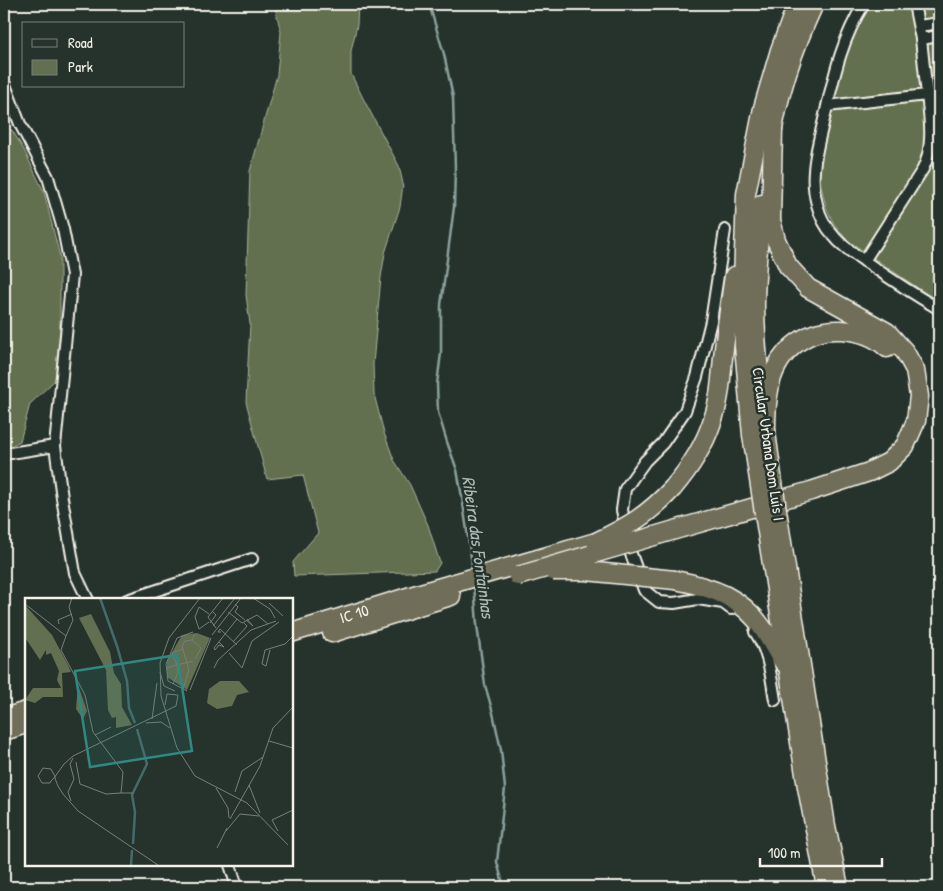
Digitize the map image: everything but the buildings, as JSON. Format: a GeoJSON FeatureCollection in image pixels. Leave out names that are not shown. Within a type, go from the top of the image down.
{"type":"FeatureCollection","features":[{"type":"Feature","properties":{"kind":"highway","name":"Circular Urbana Dom Luís I"},"geometry":{"type":"LineString","coordinates":[[798,4],[780,50],[763,108],[746,194],[743,280],[744,346],[752,435],[766,484],[788,671],[826,887]]}},
{"type":"Feature","properties":{"kind":"highway","name":"Circular Urbana Dom Luís I"},"geometry":{"type":"LineString","coordinates":[[766,484],[766,432],[756,342],[756,280],[762,198],[773,129],[780,99],[793,54],[814,4]]}},
{"type":"Feature","properties":{"kind":"highway","name":"IC 10"},"geometry":{"type":"LineString","coordinates":[[292,633],[596,542],[810,491],[869,472],[889,462],[905,446],[916,421],[919,396],[915,370],[905,352],[887,332],[808,288],[788,266],[776,240],[770,220],[773,129]]}},
{"type":"Feature","properties":{"kind":"highway","name":"IC 10"},"geometry":{"type":"LineString","coordinates":[[596,542],[638,520],[656,506],[673,488],[695,459],[708,432],[721,383],[733,280],[746,194]]}},
{"type":"Feature","properties":{"kind":"highway","name":"IC 10"},"geometry":{"type":"LineString","coordinates":[[292,645],[518,576],[866,462],[888,448],[901,428],[907,405],[907,384],[900,365],[883,343],[854,331],[833,330],[814,333],[804,337],[796,342],[787,352],[773,374],[766,406],[766,432]]}},
{"type":"Feature","properties":{"kind":"highway","name":"Circular Urbana Dom Luís I"},"geometry":{"type":"LineString","coordinates":[[770,512],[826,826],[839,887]]}},
{"type":"Feature","properties":{"kind":"highway","name":"IC 10"},"geometry":{"type":"LineString","coordinates":[[518,576],[574,571],[675,580],[709,588],[734,600],[746,609],[763,629],[788,671]]}},
{"type":"Feature","properties":{"kind":"highway"},"geometry":{"type":"LineString","coordinates":[[4,718],[25,711]]}},
{"type":"Feature","properties":{"kind":"highway"},"geometry":{"type":"LineString","coordinates":[[4,731],[25,724]]}},
{"type":"Feature","properties":{"kind":"street"},"geometry":{"type":"LineString","coordinates":[[864,4],[843,45],[837,66],[814,170],[814,190],[818,206],[832,235],[864,261],[911,293],[939,309]]}},
{"type":"Feature","properties":{"kind":"street"},"geometry":{"type":"LineString","coordinates":[[864,261],[923,169],[930,149],[921,39],[914,4]]}},
{"type":"Feature","properties":{"kind":"street"},"geometry":{"type":"LineString","coordinates":[[919,26],[939,23]]}},
{"type":"Feature","properties":{"kind":"street"},"geometry":{"type":"LineString","coordinates":[[921,39],[939,36]]}},
{"type":"Feature","properties":{"kind":"street"},"geometry":{"type":"LineString","coordinates":[[4,82],[20,124],[48,177],[63,229],[72,275],[55,446],[75,573],[87,598]]}},
{"type":"Feature","properties":{"kind":"street"},"geometry":{"type":"LineString","coordinates":[[827,106],[939,94]]}},
{"type":"Feature","properties":{"kind":"street"},"geometry":{"type":"LineString","coordinates":[[725,230],[711,321],[697,377],[684,411],[663,443],[644,461],[625,489],[622,510],[631,554],[644,590],[659,602],[674,603],[698,599],[723,603],[744,617],[761,641],[771,672],[775,700]]}},
{"type":"Feature","properties":{"kind":"street"},"geometry":{"type":"LineString","coordinates":[[4,454],[55,446]]}},
{"type":"Feature","properties":{"kind":"street"},"geometry":{"type":"LineString","coordinates":[[133,598],[252,559]]}},
{"type":"Feature","properties":{"kind":"street"},"geometry":{"type":"LineString","coordinates":[[230,866],[237,887]]}},
{"type":"Feature","properties":{"kind":"green space"},"geometry":{"type":"Polygon","coordinates":[[[274,4],[358,4],[357,25],[351,51],[351,74],[399,166],[403,184],[400,207],[385,253],[381,277],[373,364],[374,394],[384,433],[394,460],[410,485],[428,525],[440,563],[435,571],[294,576],[293,562],[318,533],[303,475],[267,479],[246,402],[250,324],[246,295],[250,171],[277,75],[281,32],[274,4]]]}},
{"type":"Feature","properties":{"kind":"green space"},"geometry":{"type":"Polygon","coordinates":[[[868,4],[939,4],[939,301],[846,239],[834,224],[826,207],[818,173],[823,136],[849,39],[868,4]]]}},
{"type":"Feature","properties":{"kind":"green space"},"geometry":{"type":"Polygon","coordinates":[[[4,129],[12,130],[44,192],[60,257],[60,329],[55,380],[30,404],[20,441],[8,448],[4,445],[4,129]]]}},
{"type":"Feature","properties":{"kind":"waterway","name":"Ribeira das Fontainhas"},"geometry":{"type":"LineString","coordinates":[[429,4],[444,54],[453,97],[455,168],[454,207],[441,305],[441,353],[437,384],[438,412],[457,470],[473,571]]}},
{"type":"Feature","properties":{"kind":"waterway","name":"Ribeira das Fontainhas"},"geometry":{"type":"LineString","coordinates":[[474,584],[485,685],[501,750],[505,788],[497,862],[504,887]]}}]}
